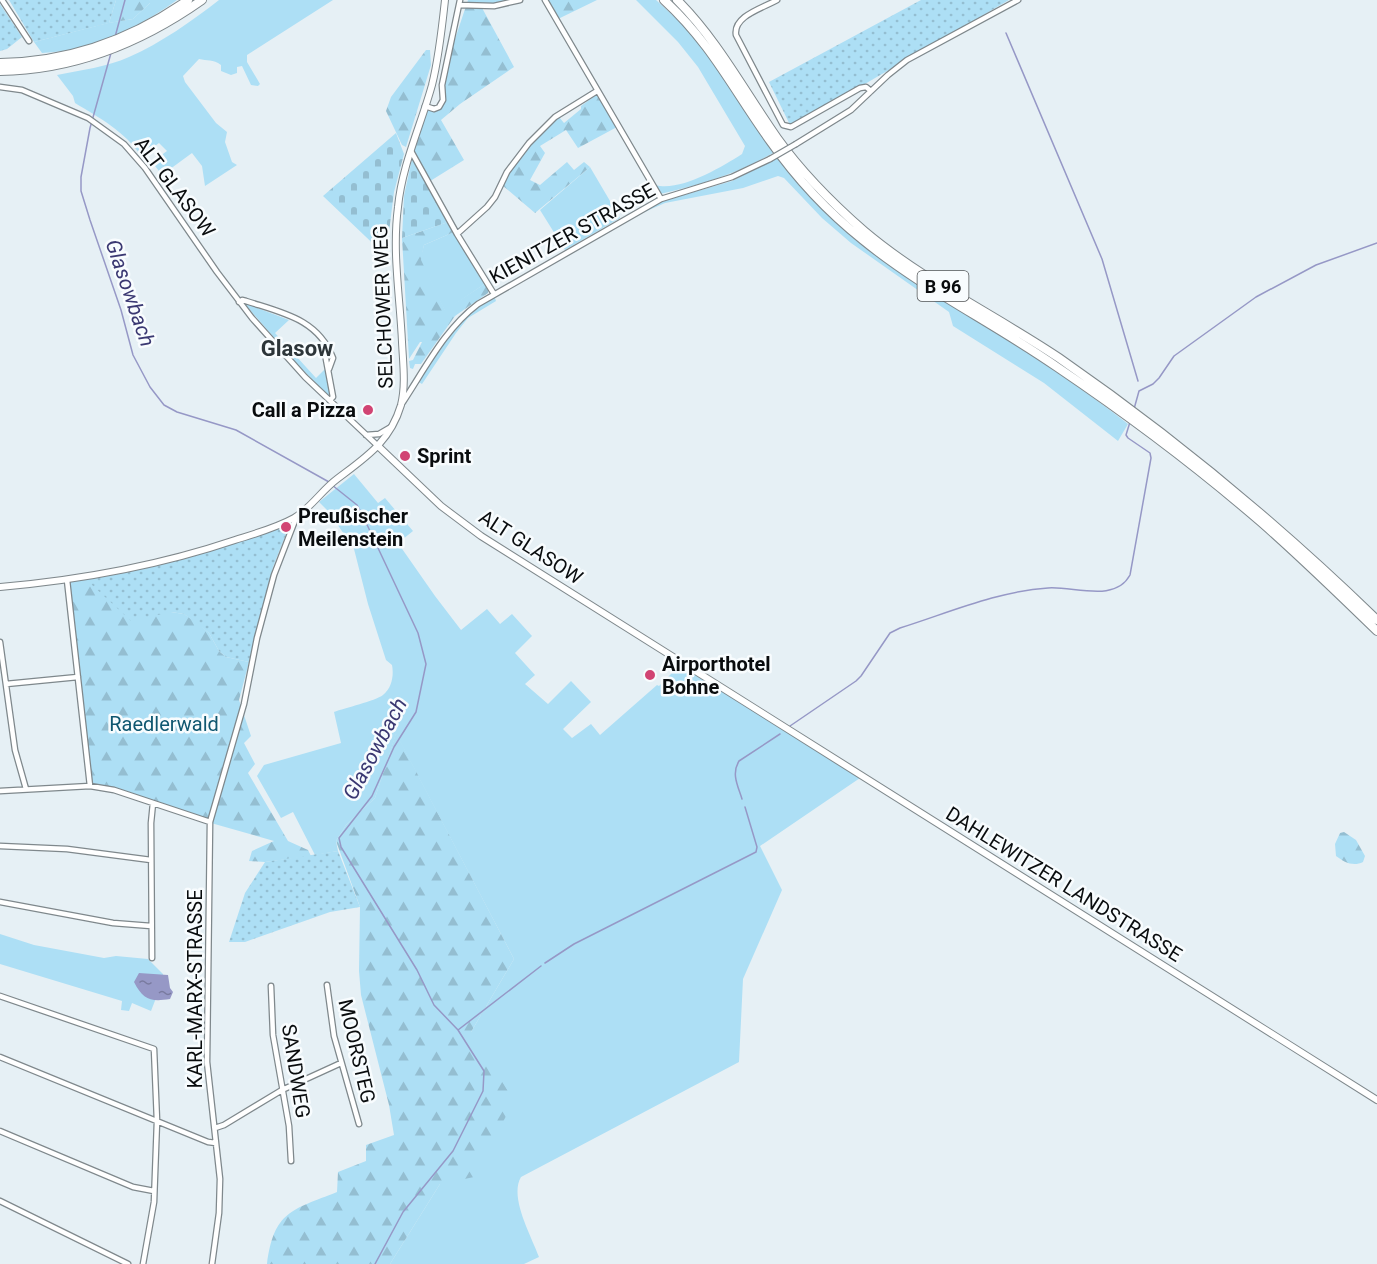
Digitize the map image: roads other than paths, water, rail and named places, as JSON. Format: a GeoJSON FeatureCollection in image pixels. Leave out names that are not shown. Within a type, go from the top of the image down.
{"type":"FeatureCollection","features":[{"type":"Feature","properties":{"kind":"highway"},"geometry":{"type":"LineString","coordinates":[[0,71],[45,64],[105,49],[153,23],[188,0]]}},
{"type":"Feature","properties":{"kind":"highway"},"geometry":{"type":"LineString","coordinates":[[105,49],[115,50],[160,28],[202,0]]}},
{"type":"Feature","properties":{"kind":"highway","name":"B 96"},"geometry":{"type":"LineString","coordinates":[[664,0],[694,29],[714,55],[786,163],[837,218],[893,262],[1127,412],[1214,474],[1266,517],[1377,620]]}},
{"type":"Feature","properties":{"kind":"highway","name":"B 96"},"geometry":{"type":"LineString","coordinates":[[677,0],[721,51],[764,119],[793,159],[847,216],[897,256],[1056,357],[1127,412]]}},
{"type":"Feature","properties":{"kind":"highway"},"geometry":{"type":"LineString","coordinates":[[0,63],[45,64]]}},
{"type":"Feature","properties":{"kind":"highway","name":"B 96"},"geometry":{"type":"LineString","coordinates":[[1139,420],[1262,524],[1377,631]]}},
{"type":"Feature","properties":{"kind":"street"},"geometry":{"type":"LineString","coordinates":[[2,0],[30,41]]}},
{"type":"Feature","properties":{"kind":"street","name":"SELCHOWER WEG"},"geometry":{"type":"LineString","coordinates":[[379,447],[400,406],[404,379],[396,244],[399,195],[436,65],[445,0]]}},
{"type":"Feature","properties":{"kind":"street"},"geometry":{"type":"LineString","coordinates":[[425,106],[434,109],[439,107],[443,100],[442,85],[459,2],[494,6],[520,0]]}},
{"type":"Feature","properties":{"kind":"street"},"geometry":{"type":"LineString","coordinates":[[545,0],[661,199]]}},
{"type":"Feature","properties":{"kind":"street"},"geometry":{"type":"LineString","coordinates":[[777,0],[742,18],[735,28],[736,35],[783,125],[791,127],[860,88],[866,87],[871,91]]}},
{"type":"Feature","properties":{"kind":"street","name":"KIENITZER STRASSE"},"geometry":{"type":"LineString","coordinates":[[400,406],[414,382],[459,319],[494,294],[661,199],[732,177],[770,159],[844,116],[907,60],[1018,0]]}},
{"type":"Feature","properties":{"kind":"street","name":"ALT GLASOW"},"geometry":{"type":"LineString","coordinates":[[0,87],[22,90],[88,118],[124,144],[146,168],[239,302],[293,364],[441,506],[481,536],[734,696]]}},
{"type":"Feature","properties":{"kind":"street"},"geometry":{"type":"LineString","coordinates":[[457,234],[495,197],[507,172],[529,143],[555,117],[597,91]]}},
{"type":"Feature","properties":{"kind":"street"},"geometry":{"type":"LineString","coordinates":[[411,151],[457,234],[494,294]]}},
{"type":"Feature","properties":{"kind":"street"},"geometry":{"type":"LineString","coordinates":[[239,302],[246,301],[296,318],[314,329],[333,358],[329,369],[333,397],[330,400]]}},
{"type":"Feature","properties":{"kind":"street"},"geometry":{"type":"LineString","coordinates":[[404,379],[414,382]]}},
{"type":"Feature","properties":{"kind":"street"},"geometry":{"type":"LineString","coordinates":[[366,435],[379,434],[391,427]]}},
{"type":"Feature","properties":{"kind":"street"},"geometry":{"type":"LineString","coordinates":[[0,587],[122,571],[177,558],[233,541],[296,518],[330,485],[379,447]]}},
{"type":"Feature","properties":{"kind":"street","name":"KARL-MARX-STRASSE"},"geometry":{"type":"LineString","coordinates":[[212,1264],[220,1179],[207,1062],[210,822],[244,704],[257,639],[272,583],[281,553],[296,518]]}},
{"type":"Feature","properties":{"kind":"street"},"geometry":{"type":"LineString","coordinates":[[67,580],[90,786]]}},
{"type":"Feature","properties":{"kind":"street"},"geometry":{"type":"LineString","coordinates":[[0,642],[16,760],[26,789]]}},
{"type":"Feature","properties":{"kind":"street"},"geometry":{"type":"LineString","coordinates":[[6,684],[78,677]]}},
{"type":"Feature","properties":{"kind":"street","name":"DAHLEWITZER LANDSTRASSE"},"geometry":{"type":"LineString","coordinates":[[734,696],[1377,1100]]}},
{"type":"Feature","properties":{"kind":"street"},"geometry":{"type":"LineString","coordinates":[[0,791],[90,786],[114,790],[210,822]]}},
{"type":"Feature","properties":{"kind":"street"},"geometry":{"type":"LineString","coordinates":[[152,958],[153,803]]}},
{"type":"Feature","properties":{"kind":"street"},"geometry":{"type":"LineString","coordinates":[[0,846],[67,849],[151,860]]}},
{"type":"Feature","properties":{"kind":"street"},"geometry":{"type":"LineString","coordinates":[[0,902],[113,923],[151,926]]}},
{"type":"Feature","properties":{"kind":"street","name":"MOORSTEG"},"geometry":{"type":"LineString","coordinates":[[327,985],[334,1036],[359,1124]]}},
{"type":"Feature","properties":{"kind":"street","name":"SANDWEG"},"geometry":{"type":"LineString","coordinates":[[271,986],[273,1035],[289,1126],[291,1161]]}},
{"type":"Feature","properties":{"kind":"street"},"geometry":{"type":"LineString","coordinates":[[0,996],[154,1049],[157,1121],[154,1191],[143,1264]]}},
{"type":"Feature","properties":{"kind":"street"},"geometry":{"type":"LineString","coordinates":[[0,1057],[208,1142],[216,1143]]}},
{"type":"Feature","properties":{"kind":"street"},"geometry":{"type":"LineString","coordinates":[[215,1128],[224,1125],[282,1090],[341,1063]]}},
{"type":"Feature","properties":{"kind":"street"},"geometry":{"type":"LineString","coordinates":[[0,1131],[133,1187],[154,1191]]}},
{"type":"Feature","properties":{"kind":"street"},"geometry":{"type":"LineString","coordinates":[[0,1201],[128,1264]]}},
{"type":"Feature","properties":{"kind":"water"},"geometry":{"type":"Polygon","coordinates":[[[139,973],[168,975],[173,992],[170,999],[153,1000],[144,996],[134,982],[139,973]]]}},
{"type":"Feature","properties":{"kind":"waterway","name":"Glasowbach"},"geometry":{"type":"LineString","coordinates":[[115,37],[125,0]]}},
{"type":"Feature","properties":{"kind":"waterway"},"geometry":{"type":"LineString","coordinates":[[1006,33],[1102,259],[1138,381]]}},
{"type":"Feature","properties":{"kind":"waterway","name":"Glasowbach"},"geometry":{"type":"LineString","coordinates":[[111,53],[90,128],[81,177],[81,191],[121,310],[133,355],[150,387],[164,405],[177,412],[236,430],[329,482]]}},
{"type":"Feature","properties":{"kind":"waterway"},"geometry":{"type":"LineString","coordinates":[[1134,409],[1139,391],[1153,384],[1174,356],[1256,297],[1316,265],[1377,243]]}},
{"type":"Feature","properties":{"kind":"waterway"},"geometry":{"type":"LineString","coordinates":[[790,726],[856,681],[890,633],[900,628],[1011,593],[1048,588],[1104,591],[1115,589],[1123,584],[1130,575],[1151,458],[1150,453],[1126,435],[1130,422]]}},
{"type":"Feature","properties":{"kind":"waterway","name":"Glasowbach"},"geometry":{"type":"LineString","coordinates":[[332,485],[357,505],[362,514],[418,633],[426,664],[416,712],[394,747],[372,796],[339,838],[341,847],[417,970],[434,1005],[458,1030],[484,1071],[483,1091],[453,1151],[403,1212],[375,1264]]}},
{"type":"Feature","properties":{"kind":"waterway"},"geometry":{"type":"LineString","coordinates":[[742,799],[735,775],[739,761],[780,734]]}},
{"type":"Feature","properties":{"kind":"waterway"},"geometry":{"type":"LineString","coordinates":[[545,963],[574,944],[756,852],[757,847],[745,807]]}},
{"type":"Feature","properties":{"kind":"waterway"},"geometry":{"type":"LineString","coordinates":[[458,1030],[541,966]]}},
{"type":"Feature","properties":{"kind":"place","name":"Call a Pizza"},"geometry":{"type":"Point","coordinates":[368,410]}},
{"type":"Feature","properties":{"kind":"place","name":"Sprint"},"geometry":{"type":"Point","coordinates":[405,456]}},
{"type":"Feature","properties":{"kind":"place","name":"Preußischer Meilenstein"},"geometry":{"type":"Point","coordinates":[286,527]}},
{"type":"Feature","properties":{"kind":"place","name":"Airporthotel Bohne"},"geometry":{"type":"Point","coordinates":[650,675]}},
{"type":"Feature","properties":{"kind":"district","name":"Glasow"},"geometry":{"type":"Point","coordinates":[297,348]}},
{"type":"Feature","properties":{"kind":"park label","name":"Raedlerwald"},"geometry":{"type":"Point","coordinates":[164,724]}}]}
